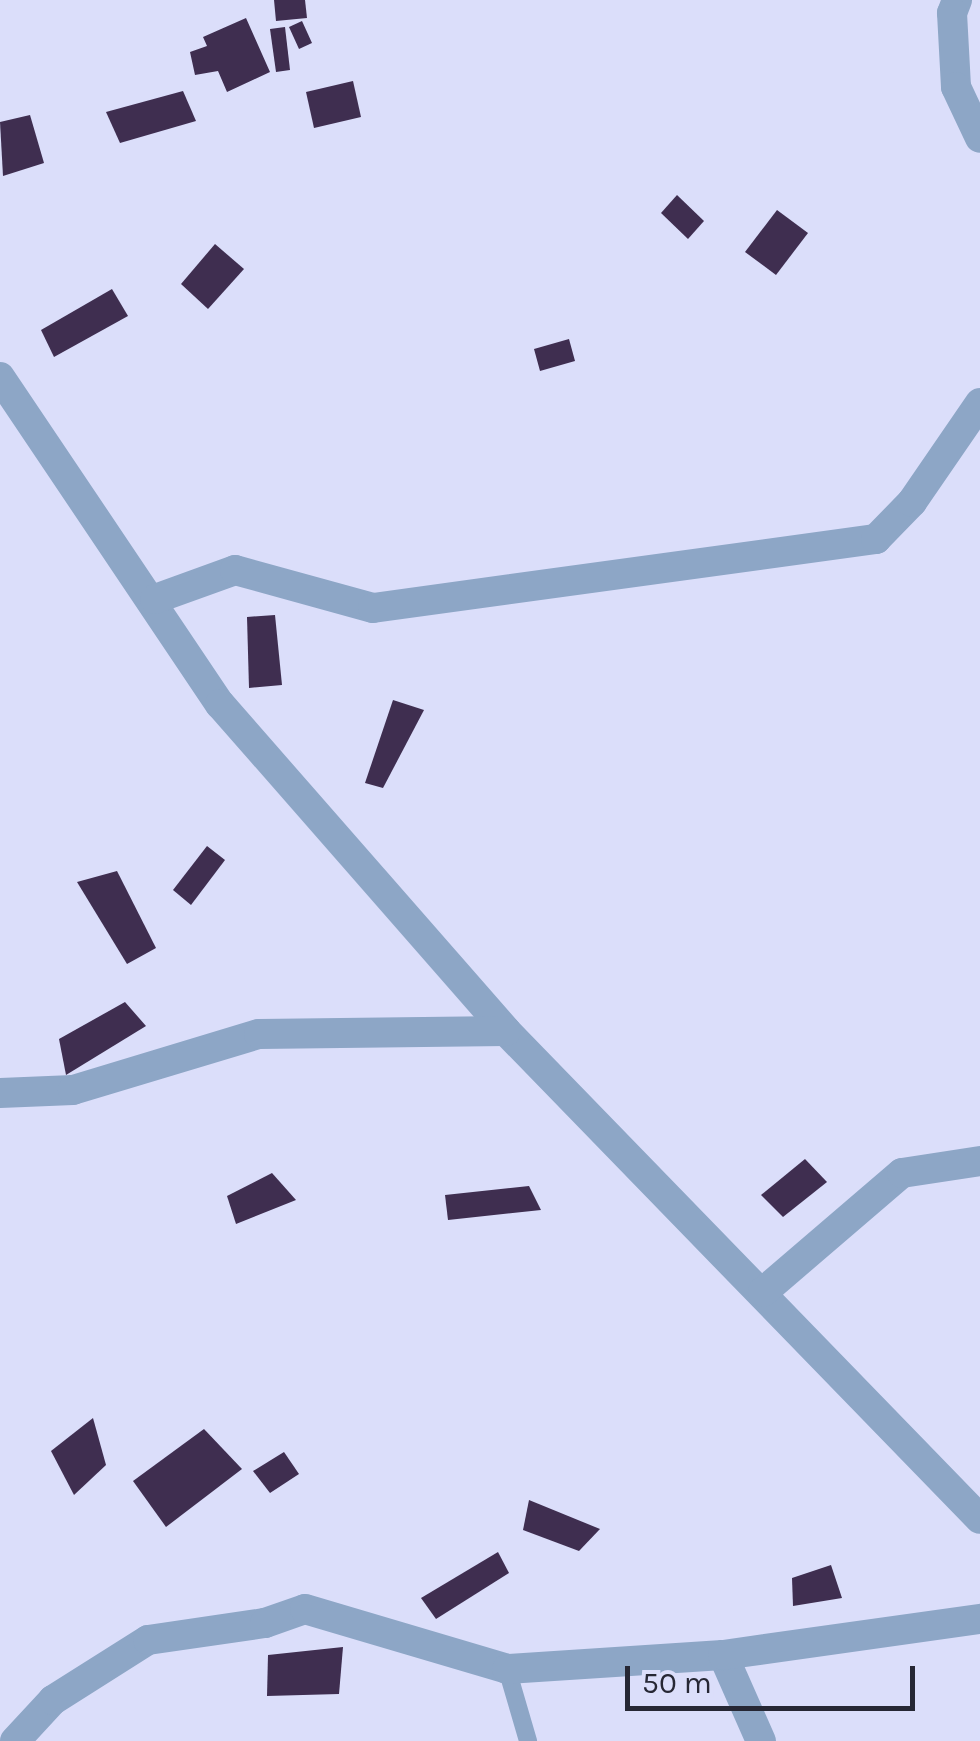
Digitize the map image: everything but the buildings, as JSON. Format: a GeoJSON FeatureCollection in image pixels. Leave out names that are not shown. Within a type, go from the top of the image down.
{"type":"FeatureCollection","features":[{"type":"Feature","properties":{"kind":"street"},"geometry":{"type":"LineString","coordinates":[[958,0],[952,12],[956,86],[980,138]]}},
{"type":"Feature","properties":{"kind":"street"},"geometry":{"type":"LineString","coordinates":[[0,377],[155,600],[220,704],[506,1032],[980,1519]]}},
{"type":"Feature","properties":{"kind":"street"},"geometry":{"type":"LineString","coordinates":[[155,600],[235,570],[373,608],[876,539],[912,502],[980,403]]}},
{"type":"Feature","properties":{"kind":"street"},"geometry":{"type":"LineString","coordinates":[[0,1092],[74,1090],[259,1034],[506,1032]]}},
{"type":"Feature","properties":{"kind":"street"},"geometry":{"type":"LineString","coordinates":[[763,1292],[902,1173],[980,1161]]}},
{"type":"Feature","properties":{"kind":"street"},"geometry":{"type":"LineString","coordinates":[[15,1741],[53,1700],[148,1640],[265,1623],[304,1609],[507,1669],[723,1655],[980,1619]]}},
{"type":"Feature","properties":{"kind":"street"},"geometry":{"type":"LineString","coordinates":[[723,1655],[761,1741]]}},
{"type":"Feature","properties":{"kind":"lane"},"geometry":{"type":"LineString","coordinates":[[507,1669],[528,1741]]}}]}
